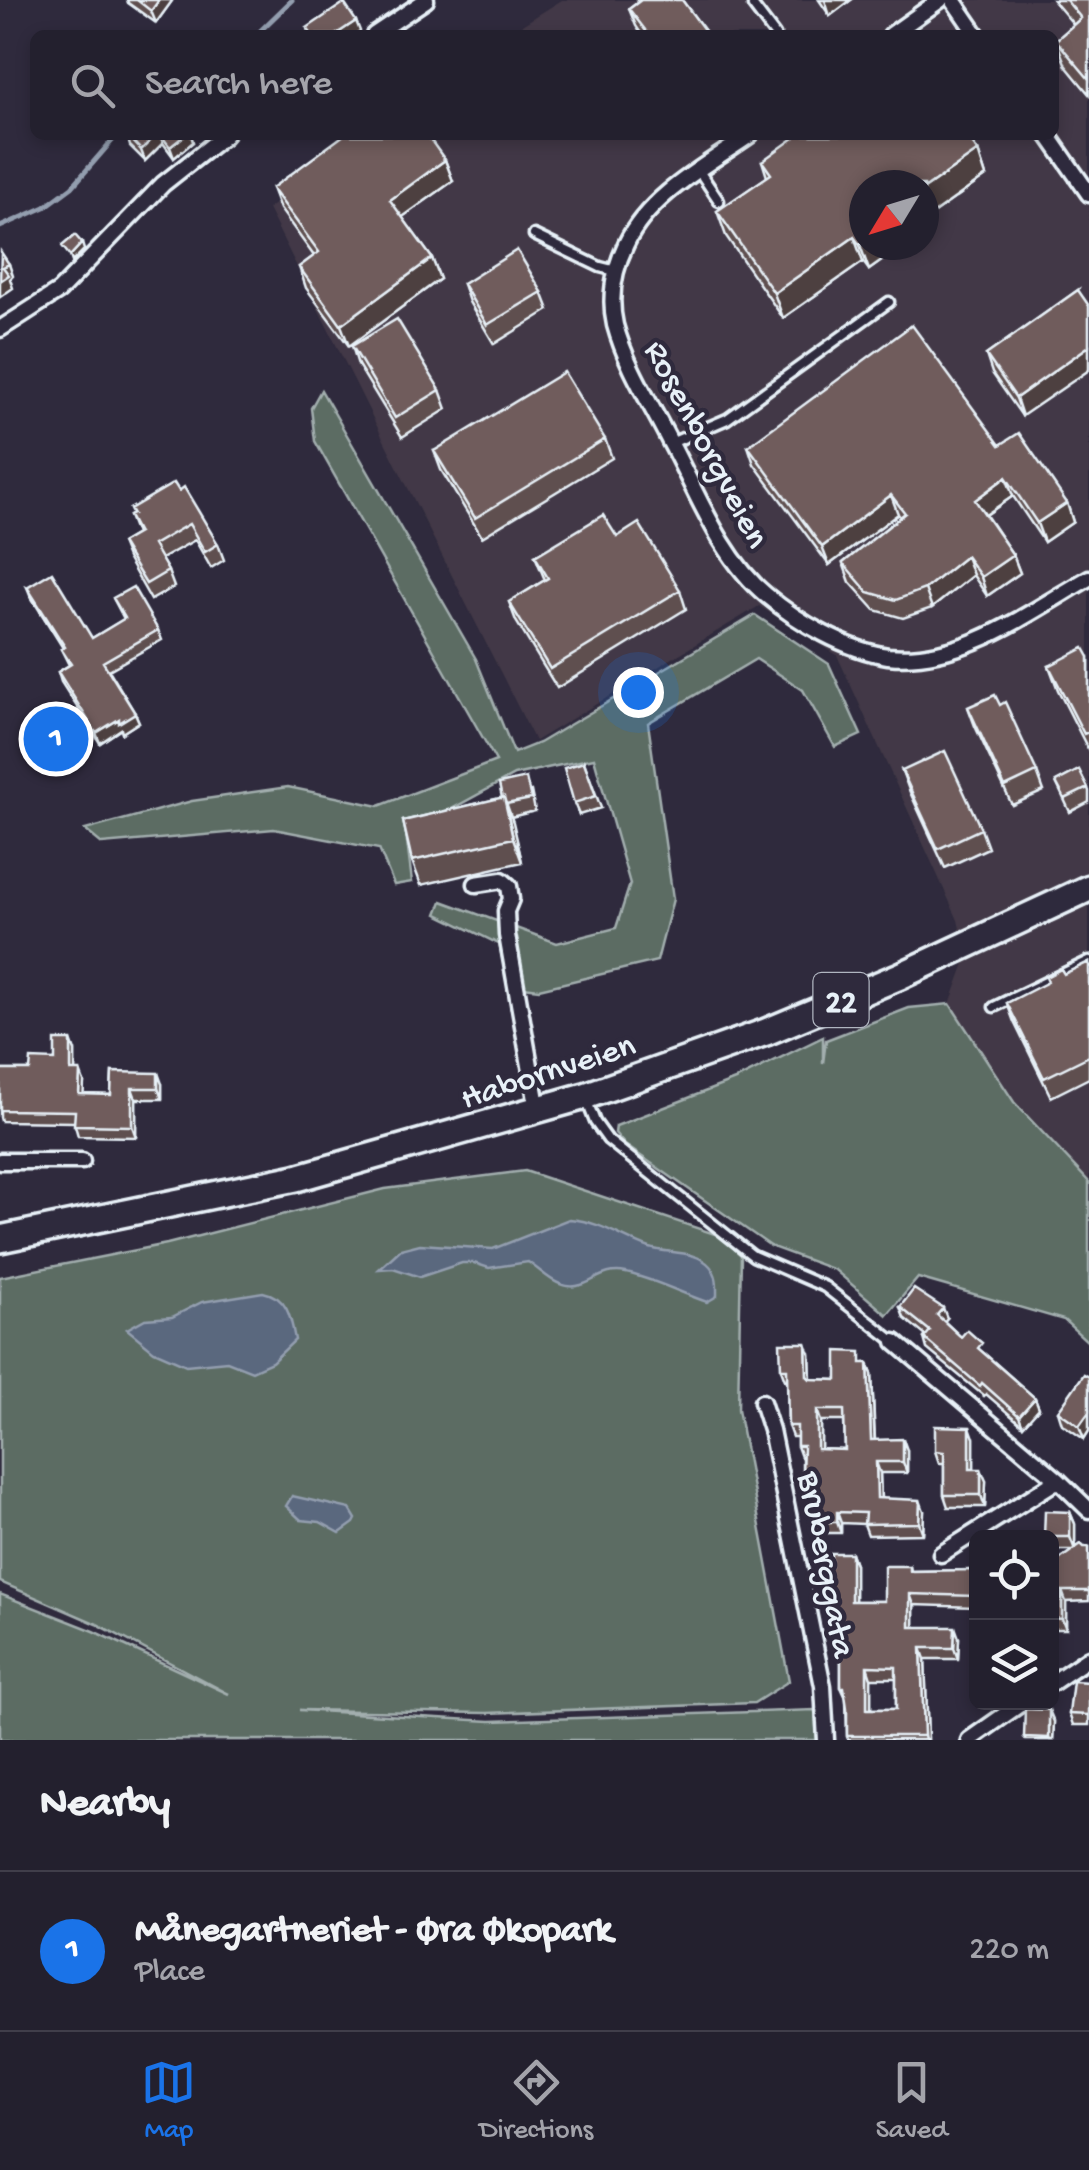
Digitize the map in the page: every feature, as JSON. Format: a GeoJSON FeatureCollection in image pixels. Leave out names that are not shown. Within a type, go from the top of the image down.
{"type":"FeatureCollection","features":[{"type":"Feature","properties":{"kind":"highway","name":"Habornveien"},"geometry":{"type":"LineString","coordinates":[[0,1240],[296,1178],[585,1096],[766,1032],[900,976],[1089,888]]}},
{"type":"Feature","properties":{"kind":"street"},"geometry":{"type":"LineString","coordinates":[[381,30],[426,0]]}},
{"type":"Feature","properties":{"kind":"street"},"geometry":{"type":"LineString","coordinates":[[898,30],[940,0]]}},
{"type":"Feature","properties":{"kind":"street"},"geometry":{"type":"LineString","coordinates":[[953,0],[974,30]]}},
{"type":"Feature","properties":{"kind":"street"},"geometry":{"type":"LineString","coordinates":[[0,328],[59,291],[162,184],[219,140]]}},
{"type":"Feature","properties":{"kind":"street","name":"Rosenborgveien"},"geometry":{"type":"LineString","coordinates":[[743,140],[642,216],[626,244],[611,297],[622,345],[738,565],[766,595],[814,628],[884,655],[924,657],[958,648],[1089,578]]}},
{"type":"Feature","properties":{"kind":"street"},"geometry":{"type":"LineString","coordinates":[[1051,140],[1089,194]]}},
{"type":"Feature","properties":{"kind":"street"},"geometry":{"type":"LineString","coordinates":[[476,884],[502,880],[509,886],[507,935],[538,1111]]}},
{"type":"Feature","properties":{"kind":"street"},"geometry":{"type":"LineString","coordinates":[[0,1161],[82,1161]]}},
{"type":"Feature","properties":{"kind":"street"},"geometry":{"type":"LineString","coordinates":[[895,1342],[1089,1510]]}},
{"type":"Feature","properties":{"kind":"street","name":"Bruberggata"},"geometry":{"type":"LineString","coordinates":[[762,1402],[823,1686],[826,1740]]}},
{"type":"Feature","properties":{"kind":"street"},"geometry":{"type":"LineString","coordinates":[[940,1554],[1058,1480]]}},
{"type":"Feature","properties":{"kind":"street"},"geometry":{"type":"LineString","coordinates":[[1059,1678],[1089,1658]]}},
{"type":"Feature","properties":{"kind":"street"},"geometry":{"type":"LineString","coordinates":[[968,1740],[1012,1710]]}},
{"type":"Feature","properties":{"kind":"lane"},"geometry":{"type":"LineString","coordinates":[[753,6],[771,30]]}},
{"type":"Feature","properties":{"kind":"lane"},"geometry":{"type":"LineString","coordinates":[[699,171],[719,201]]}},
{"type":"Feature","properties":{"kind":"lane"},"geometry":{"type":"LineString","coordinates":[[534,236],[616,271]]}},
{"type":"Feature","properties":{"kind":"lane"},"geometry":{"type":"LineString","coordinates":[[671,443],[727,419],[890,302]]}},
{"type":"Feature","properties":{"kind":"lane"},"geometry":{"type":"LineString","coordinates":[[994,1007],[1089,961]]}},
{"type":"Feature","properties":{"kind":"lane"},"geometry":{"type":"LineString","coordinates":[[585,1096],[595,1122],[608,1140],[753,1256],[825,1288],[895,1342]]}},
{"type":"Feature","properties":{"kind":"shaded area"},"geometry":{"type":"Polygon","coordinates":[[[562,0],[1089,0],[1089,1182],[1014,1102],[950,1004],[967,958],[958,920],[837,655],[759,606],[535,741],[268,209],[359,140],[1059,140],[1059,30],[514,30],[562,0]]]}},
{"type":"Feature","properties":{"kind":"green space"},"geometry":{"type":"Polygon","coordinates":[[[321,390],[476,659],[514,753],[539,743],[755,615],[829,664],[861,735],[835,747],[803,690],[756,659],[648,723],[673,899],[657,961],[539,989],[508,985],[499,944],[437,914],[442,901],[557,943],[616,928],[630,884],[594,758],[514,775],[406,834],[412,882],[394,885],[379,849],[274,829],[102,844],[85,830],[192,801],[288,787],[379,806],[496,761],[315,441],[311,408],[321,390]]]}},
{"type":"Feature","properties":{"kind":"green space"},"geometry":{"type":"Polygon","coordinates":[[[950,1004],[1014,1102],[1089,1182],[1089,1343],[1064,1320],[918,1278],[887,1315],[835,1270],[772,1247],[625,1145],[615,1133],[616,1126],[735,1080],[823,1037],[823,1063],[826,1040],[909,1008],[950,1004]]]}},
{"type":"Feature","properties":{"kind":"green space"},"geometry":{"type":"Polygon","coordinates":[[[525,1171],[721,1236],[741,1255],[738,1409],[789,1681],[754,1703],[487,1713],[299,1710],[490,1721],[815,1710],[817,1740],[0,1740],[0,1594],[94,1631],[229,1694],[97,1624],[0,1582],[0,1277],[167,1244],[385,1189],[525,1171]]]}},
{"type":"Feature","properties":{"kind":"water"},"geometry":{"type":"Polygon","coordinates":[[[569,1219],[601,1226],[650,1248],[697,1257],[714,1273],[717,1296],[707,1302],[617,1272],[582,1285],[567,1286],[528,1262],[489,1268],[462,1263],[420,1277],[393,1268],[379,1269],[401,1249],[420,1244],[493,1249],[569,1219]]]}},
{"type":"Feature","properties":{"kind":"water"},"geometry":{"type":"Polygon","coordinates":[[[263,1292],[283,1304],[295,1340],[272,1362],[252,1371],[227,1361],[186,1365],[154,1351],[127,1329],[145,1319],[172,1317],[202,1302],[263,1292]]]}},
{"type":"Feature","properties":{"kind":"water"},"geometry":{"type":"Polygon","coordinates":[[[292,1496],[350,1509],[356,1519],[340,1533],[320,1522],[301,1520],[286,1506],[292,1496]]]}},
{"type":"Feature","properties":{"kind":"building"},"geometry":{"type":"Polygon","coordinates":[[[137,0],[159,0],[151,11],[137,0]]]}},
{"type":"Feature","properties":{"kind":"building"},"geometry":{"type":"Polygon","coordinates":[[[641,0],[682,0],[704,30],[645,30],[629,9],[641,0]]]}},
{"type":"Feature","properties":{"kind":"building"},"geometry":{"type":"Polygon","coordinates":[[[1066,0],[1089,0],[1089,79],[1059,44],[1059,37],[1081,18],[1066,0]]]}},
{"type":"Feature","properties":{"kind":"building"},"geometry":{"type":"Polygon","coordinates":[[[344,3],[356,21],[342,30],[307,28],[344,3]]]}},
{"type":"Feature","properties":{"kind":"building"},"geometry":{"type":"Polygon","coordinates":[[[132,140],[151,140],[141,150],[132,140]]]}},
{"type":"Feature","properties":{"kind":"building"},"geometry":{"type":"Polygon","coordinates":[[[337,140],[431,140],[445,160],[390,200],[432,258],[341,325],[299,267],[319,252],[272,188],[337,140]]]}},
{"type":"Feature","properties":{"kind":"building"},"geometry":{"type":"Polygon","coordinates":[[[791,140],[970,140],[978,151],[939,178],[939,170],[849,170],[849,240],[774,293],[717,211],[771,174],[762,161],[791,140]]]}},
{"type":"Feature","properties":{"kind":"building"},"geometry":{"type":"Polygon","coordinates":[[[75,235],[82,243],[70,256],[62,246],[75,235]]]}},
{"type":"Feature","properties":{"kind":"building"},"geometry":{"type":"Polygon","coordinates":[[[517,250],[542,292],[487,325],[463,284],[517,250]]]}},
{"type":"Feature","properties":{"kind":"building"},"geometry":{"type":"Polygon","coordinates":[[[1,252],[9,264],[3,267],[9,275],[0,281],[1,252]]]}},
{"type":"Feature","properties":{"kind":"building"},"geometry":{"type":"Polygon","coordinates":[[[1078,290],[1089,306],[1089,346],[1016,398],[986,355],[1078,290]]]}},
{"type":"Feature","properties":{"kind":"building"},"geometry":{"type":"Polygon","coordinates":[[[397,319],[440,390],[395,418],[352,346],[397,319]]]}},
{"type":"Feature","properties":{"kind":"building"},"geometry":{"type":"Polygon","coordinates":[[[912,325],[1000,445],[1019,433],[1067,503],[1037,523],[1006,477],[975,500],[1013,555],[981,577],[966,556],[925,589],[896,600],[868,592],[843,563],[905,513],[891,495],[822,547],[748,446],[912,325]]]}},
{"type":"Feature","properties":{"kind":"building"},"geometry":{"type":"Polygon","coordinates":[[[564,372],[605,439],[475,518],[434,451],[564,372]]]}},
{"type":"Feature","properties":{"kind":"building"},"geometry":{"type":"Polygon","coordinates":[[[174,483],[179,491],[184,487],[218,544],[205,552],[189,524],[153,545],[168,571],[146,584],[121,543],[138,533],[129,516],[133,514],[130,509],[174,483]]]}},
{"type":"Feature","properties":{"kind":"building"},"geometry":{"type":"Polygon","coordinates":[[[603,515],[617,537],[639,523],[680,590],[550,669],[509,602],[548,578],[535,556],[603,515]]]}},
{"type":"Feature","properties":{"kind":"building"},"geometry":{"type":"Polygon","coordinates":[[[52,572],[92,638],[125,618],[113,598],[133,587],[158,630],[103,662],[135,713],[96,733],[58,672],[71,664],[61,649],[65,647],[27,587],[52,572]]]}},
{"type":"Feature","properties":{"kind":"building"},"geometry":{"type":"Polygon","coordinates":[[[1084,648],[1089,657],[1089,732],[1084,734],[1049,666],[1084,648]]]}},
{"type":"Feature","properties":{"kind":"building"},"geometry":{"type":"Polygon","coordinates":[[[995,695],[1000,705],[1005,702],[1037,772],[1005,787],[968,707],[995,695]]]}},
{"type":"Feature","properties":{"kind":"building"},"geometry":{"type":"Polygon","coordinates":[[[945,751],[981,829],[938,849],[902,771],[945,751]]]}},
{"type":"Feature","properties":{"kind":"building"},"geometry":{"type":"Polygon","coordinates":[[[584,762],[596,796],[574,803],[564,768],[584,762]]]}},
{"type":"Feature","properties":{"kind":"building"},"geometry":{"type":"Polygon","coordinates":[[[1079,770],[1088,788],[1065,799],[1056,782],[1079,770]]]}},
{"type":"Feature","properties":{"kind":"building"},"geometry":{"type":"Polygon","coordinates":[[[526,778],[531,799],[506,804],[499,784],[526,778]]]}},
{"type":"Feature","properties":{"kind":"building"},"geometry":{"type":"Polygon","coordinates":[[[504,797],[513,838],[412,861],[403,821],[504,797]]]}},
{"type":"Feature","properties":{"kind":"building"},"geometry":{"type":"Polygon","coordinates":[[[1089,962],[1089,1056],[1044,1078],[1007,1003],[1048,982],[1046,977],[1061,969],[1064,974],[1089,962]]]}},
{"type":"Feature","properties":{"kind":"building"},"geometry":{"type":"Polygon","coordinates":[[[55,1040],[71,1040],[71,1071],[80,1071],[79,1094],[111,1095],[112,1072],[158,1073],[158,1088],[132,1088],[132,1126],[74,1125],[75,1111],[0,1110],[0,1070],[30,1070],[31,1059],[55,1060],[55,1040]]]}},
{"type":"Feature","properties":{"kind":"building"},"geometry":{"type":"Polygon","coordinates":[[[914,1289],[943,1308],[937,1315],[961,1337],[967,1330],[982,1343],[978,1348],[1035,1398],[1019,1416],[924,1338],[930,1331],[900,1307],[914,1289]]]}},
{"type":"Feature","properties":{"kind":"building"},"geometry":{"type":"Polygon","coordinates":[[[780,1343],[806,1343],[810,1379],[837,1380],[837,1351],[861,1352],[861,1363],[868,1363],[871,1440],[903,1439],[903,1462],[876,1462],[877,1498],[920,1500],[919,1523],[864,1524],[865,1513],[837,1512],[837,1522],[811,1522],[812,1476],[802,1476],[803,1446],[797,1446],[797,1426],[788,1426],[787,1369],[781,1369],[780,1343]],[[817,1410],[817,1449],[845,1450],[844,1410],[817,1410]]]}},
{"type":"Feature","properties":{"kind":"building"},"geometry":{"type":"Polygon","coordinates":[[[1084,1374],[1089,1377],[1089,1412],[1079,1426],[1058,1411],[1084,1374]]]}},
{"type":"Feature","properties":{"kind":"building"},"geometry":{"type":"Polygon","coordinates":[[[935,1426],[970,1427],[970,1469],[981,1469],[981,1495],[944,1495],[944,1452],[935,1451],[935,1426]]]}},
{"type":"Feature","properties":{"kind":"building"},"geometry":{"type":"Polygon","coordinates":[[[1045,1511],[1070,1512],[1070,1537],[1059,1537],[1059,1530],[1044,1530],[1045,1511]]]}},
{"type":"Feature","properties":{"kind":"building"},"geometry":{"type":"Polygon","coordinates":[[[1081,1544],[1089,1547],[1089,1591],[1062,1591],[1062,1619],[1059,1619],[1059,1560],[1081,1544]]]}},
{"type":"Feature","properties":{"kind":"building"},"geometry":{"type":"Polygon","coordinates":[[[831,1553],[851,1553],[851,1601],[884,1601],[884,1566],[910,1566],[910,1571],[969,1570],[969,1596],[910,1594],[910,1627],[955,1627],[954,1648],[921,1648],[924,1736],[847,1736],[841,1638],[834,1638],[833,1591],[825,1591],[825,1566],[831,1566],[831,1553]],[[867,1666],[867,1709],[896,1709],[896,1667],[867,1666]]]}},
{"type":"Feature","properties":{"kind":"building"},"geometry":{"type":"Polygon","coordinates":[[[1073,1681],[1089,1682],[1089,1715],[1069,1714],[1073,1681]]]}},
{"type":"Feature","properties":{"kind":"building"},"geometry":{"type":"Polygon","coordinates":[[[1025,1710],[1049,1710],[1049,1738],[1024,1737],[1025,1710]]]}},
{"type":"Feature","properties":{"kind":"waterway"},"geometry":{"type":"LineString","coordinates":[[261,30],[292,0]]}},
{"type":"Feature","properties":{"kind":"waterway"},"geometry":{"type":"LineString","coordinates":[[0,227],[45,207],[72,187],[113,140]]}},
{"type":"Feature","properties":{"kind":"place","name":"Månegartneriet - Øra Økopark"},"geometry":{"type":"Point","coordinates":[56,739]}}]}
